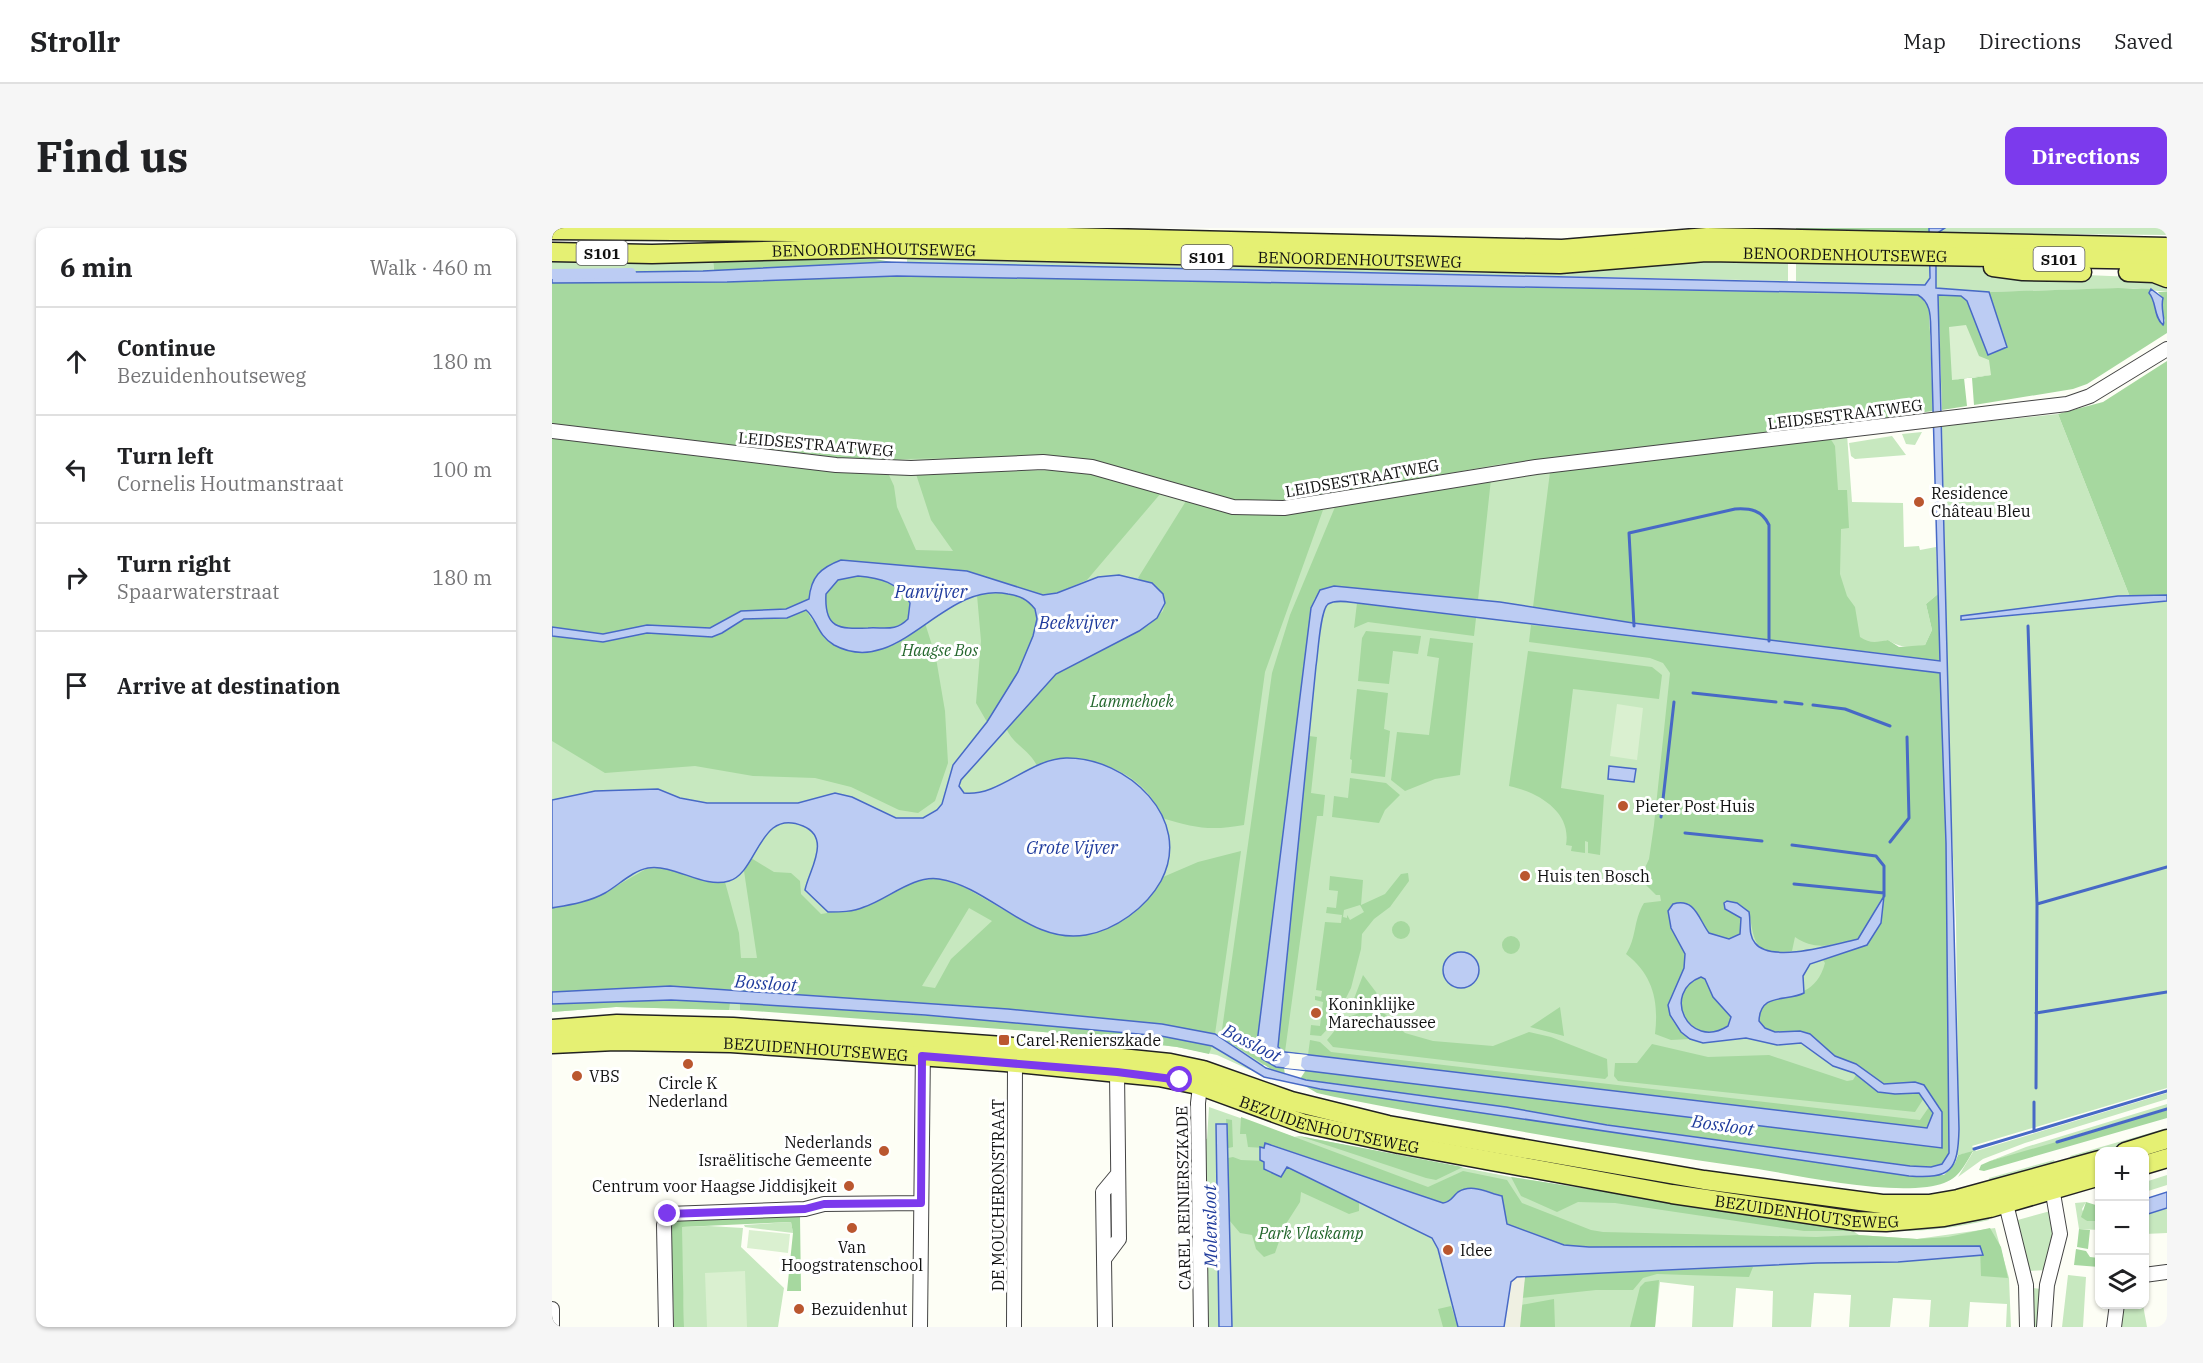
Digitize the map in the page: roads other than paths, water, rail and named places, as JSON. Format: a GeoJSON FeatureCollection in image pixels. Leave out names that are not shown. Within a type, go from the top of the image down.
{"type":"FeatureCollection","features":[{"type":"Feature","properties":{"kind":"main road","name":"BENOORDENHOUTSEWEG"},"geometry":{"type":"LineString","coordinates":[[552,230],[900,233],[1562,249],[1707,237],[2167,260]]}},
{"type":"Feature","properties":{"kind":"main road","name":"BENOORDENHOUTSEWEG"},"geometry":{"type":"LineString","coordinates":[[552,252],[652,255],[879,248],[1560,264],[1706,252],[2167,247]]}},
{"type":"Feature","properties":{"kind":"main road"},"geometry":{"type":"LineString","coordinates":[[1936,250],[1985,266],[2023,271],[2142,272],[2167,278]]}},
{"type":"Feature","properties":{"kind":"main road","name":"BEZUIDENHOUTSEWEG"},"geometry":{"type":"LineString","coordinates":[[552,1029],[617,1024],[733,1027],[923,1048],[1015,1063],[1201,1078]]}},
{"type":"Feature","properties":{"kind":"main road","name":"BEZUIDENHOUTSEWEG"},"geometry":{"type":"LineString","coordinates":[[552,1044],[615,1041],[731,1043],[1119,1056],[1201,1078],[1286,1118],[1336,1131],[1514,1167],[1823,1217],[1873,1222],[1919,1221],[2051,1182],[2095,1162]]}},
{"type":"Feature","properties":{"kind":"main road"},"geometry":{"type":"LineString","coordinates":[[2141,1147],[2167,1139]]}},
{"type":"Feature","properties":{"kind":"main road"},"geometry":{"type":"LineString","coordinates":[[2149,1164],[2167,1158]]}},
{"type":"Feature","properties":{"kind":"main road","name":"BEZUIDENHOUTSEWEG"},"geometry":{"type":"LineString","coordinates":[[2051,1182],[2095,1177]]}},
{"type":"Feature","properties":{"kind":"street","name":"LEIDSESTRAATWEG"},"geometry":{"type":"LineString","coordinates":[[552,431],[836,465],[911,468],[1043,462],[1092,467],[1233,507],[1284,508],[1536,467],[2067,404],[2090,396],[2167,349]]}},
{"type":"Feature","properties":{"kind":"street"},"geometry":{"type":"LineString","coordinates":[[920,1327],[923,1048]]}},
{"type":"Feature","properties":{"kind":"street","name":"DE MOUCHERONSTRAAT"},"geometry":{"type":"LineString","coordinates":[[1014,1327],[1015,1063]]}},
{"type":"Feature","properties":{"kind":"street"},"geometry":{"type":"LineString","coordinates":[[1105,1327],[1104,1259],[1119,1239],[1117,1072]]}},
{"type":"Feature","properties":{"kind":"street","name":"CAREL REINIERSZKADE"},"geometry":{"type":"LineString","coordinates":[[1201,1078],[1201,1327]]}},
{"type":"Feature","properties":{"kind":"street"},"geometry":{"type":"LineString","coordinates":[[2044,1327],[2047,1285],[2060,1234],[2051,1182]]}},
{"type":"Feature","properties":{"kind":"street"},"geometry":{"type":"LineString","coordinates":[[2003,1196],[2026,1285],[2027,1327]]}},
{"type":"Feature","properties":{"kind":"street"},"geometry":{"type":"LineString","coordinates":[[666,1327],[664,1225],[668,1214],[805,1209],[824,1204],[921,1203]]}},
{"type":"Feature","properties":{"kind":"street"},"geometry":{"type":"LineString","coordinates":[[2149,1274],[2167,1272]]}},
{"type":"Feature","properties":{"kind":"street"},"geometry":{"type":"LineString","coordinates":[[2026,1285],[2047,1285]]}},
{"type":"Feature","properties":{"kind":"street"},"geometry":{"type":"LineString","coordinates":[[552,1309],[552,1327]]}},
{"type":"Feature","properties":{"kind":"street"},"geometry":{"type":"LineString","coordinates":[[2114,1327],[2116,1309]]}},
{"type":"Feature","properties":{"kind":"water"},"geometry":{"type":"Polygon","coordinates":[[[1929,228],[1945,228],[1936,234],[1936,288],[1989,292],[2007,347],[1988,355],[1967,301],[1961,296],[1938,295],[1959,1129],[1954,1163],[1943,1174],[1923,1177],[1909,1176],[1320,1089],[1264,1077],[1212,1046],[1161,1036],[925,1015],[752,1004],[671,1000],[552,1004],[552,992],[670,986],[1008,1009],[1162,1024],[1215,1034],[1266,1068],[1306,1080],[1506,1107],[1607,1125],[1910,1166],[1931,1167],[1942,1164],[1949,1153],[1946,843],[1940,673],[1346,602],[1328,604],[1323,615],[1319,643],[1278,1047],[1285,1052],[1927,1128],[1933,1113],[1919,1093],[1878,1092],[1854,1073],[1833,1066],[1801,1043],[1777,1045],[1746,1038],[1703,1043],[1690,1039],[1681,1032],[1670,1015],[1668,1005],[1684,968],[1685,954],[1671,928],[1668,911],[1673,904],[1686,904],[1691,907],[1696,911],[1709,933],[1729,939],[1740,934],[1741,918],[1725,909],[1724,903],[1727,901],[1737,903],[1749,912],[1751,932],[1755,943],[1763,949],[1789,952],[1820,948],[1858,939],[1884,896],[1881,923],[1867,945],[1810,964],[1803,976],[1804,993],[1769,1002],[1764,1006],[1759,1021],[1765,1028],[1775,1032],[1800,1031],[1810,1034],[1835,1056],[1856,1064],[1884,1084],[1915,1082],[1924,1085],[1942,1112],[1942,1148],[1276,1067],[1262,1059],[1257,1043],[1311,608],[1320,590],[1334,586],[1500,602],[1633,623],[1940,661],[1930,318],[1926,303],[1918,295],[897,276],[727,282],[552,283],[552,273],[703,271],[886,262],[1925,285],[1930,278],[1929,228]],[[1701,977],[1689,984],[1683,994],[1681,1006],[1684,1016],[1691,1025],[1701,1031],[1714,1032],[1728,1026],[1731,1017],[1713,997],[1705,979],[1701,977]]]}},
{"type":"Feature","properties":{"kind":"water"},"geometry":{"type":"Polygon","coordinates":[[[2151,289],[2163,298],[2163,325],[2149,293],[2151,289]]]}},
{"type":"Feature","properties":{"kind":"water","name":"Grote Vijver"},"geometry":{"type":"Polygon","coordinates":[[[841,560],[967,571],[1043,595],[1057,593],[1098,577],[1119,575],[1152,583],[1163,594],[1165,603],[1157,618],[1139,631],[1056,674],[961,780],[959,786],[964,793],[977,793],[1002,784],[1039,764],[1066,758],[1089,760],[1111,768],[1132,780],[1149,796],[1162,815],[1169,835],[1169,858],[1161,881],[1138,909],[1108,928],[1086,935],[1066,936],[1047,932],[1029,924],[958,884],[929,879],[910,884],[860,909],[828,912],[805,890],[816,855],[816,838],[812,831],[803,826],[788,823],[777,825],[768,833],[739,876],[729,881],[709,882],[668,869],[648,868],[631,875],[599,896],[579,903],[552,908],[552,800],[595,791],[658,789],[680,798],[707,803],[798,803],[835,793],[852,797],[896,818],[923,818],[937,810],[942,804],[953,765],[987,722],[1018,672],[1033,636],[1037,619],[1035,609],[1020,597],[1008,594],[985,594],[963,601],[900,641],[879,650],[857,652],[828,641],[806,610],[787,618],[744,619],[712,637],[647,633],[603,642],[552,636],[552,627],[603,634],[647,625],[710,628],[741,611],[786,609],[809,599],[814,579],[822,570],[841,560]],[[858,576],[838,580],[826,594],[828,614],[835,625],[849,628],[885,628],[899,626],[908,619],[910,603],[900,590],[888,582],[858,576]]]}},
{"type":"Feature","properties":{"kind":"water"},"geometry":{"type":"Polygon","coordinates":[[[2167,595],[2167,601],[1961,620],[1961,616],[2118,596],[2167,595]]]}},
{"type":"Feature","properties":{"kind":"water"},"geometry":{"type":"Polygon","coordinates":[[[1609,766],[1636,769],[1634,782],[1608,779],[1609,766]]]}},
{"type":"Feature","properties":{"kind":"water"},"geometry":{"type":"Polygon","coordinates":[[[1461,952],[1474,957],[1479,970],[1474,983],[1461,988],[1448,983],[1443,970],[1448,957],[1461,952]]]}},
{"type":"Feature","properties":{"kind":"water"},"geometry":{"type":"Polygon","coordinates":[[[1216,1124],[1227,1124],[1232,1327],[1219,1327],[1216,1124]]]}},
{"type":"Feature","properties":{"kind":"water"},"geometry":{"type":"Polygon","coordinates":[[[1265,1143],[1443,1203],[1463,1189],[1469,1188],[1502,1196],[1507,1224],[1564,1245],[1589,1247],[1980,1246],[1983,1255],[1898,1262],[1817,1263],[1517,1277],[1511,1282],[1504,1327],[1458,1327],[1438,1249],[1432,1238],[1287,1167],[1281,1177],[1264,1169],[1264,1162],[1260,1160],[1260,1147],[1264,1148],[1265,1143]]]}},
{"type":"Feature","properties":{"kind":"water"},"geometry":{"type":"Polygon","coordinates":[[[2167,1192],[2167,1208],[2149,1214],[2149,1198],[2167,1192]]]}},
{"type":"Feature","properties":{"kind":"waterway"},"geometry":{"type":"LineString","coordinates":[[552,274],[631,273]]}},
{"type":"Feature","properties":{"kind":"waterway"},"geometry":{"type":"LineString","coordinates":[[1634,626],[1629,533],[1735,509],[1746,509],[1759,513],[1769,525],[1769,641]]}},
{"type":"Feature","properties":{"kind":"waterway"},"geometry":{"type":"LineString","coordinates":[[2028,626],[2037,904],[2036,1088]]}},
{"type":"Feature","properties":{"kind":"waterway"},"geometry":{"type":"LineString","coordinates":[[1693,693],[1776,702]]}},
{"type":"Feature","properties":{"kind":"waterway"},"geometry":{"type":"LineString","coordinates":[[1661,817],[1674,702]]}},
{"type":"Feature","properties":{"kind":"waterway"},"geometry":{"type":"LineString","coordinates":[[1785,702],[1802,704]]}},
{"type":"Feature","properties":{"kind":"waterway"},"geometry":{"type":"LineString","coordinates":[[1813,705],[1845,709],[1890,726]]}},
{"type":"Feature","properties":{"kind":"waterway"},"geometry":{"type":"LineString","coordinates":[[1890,842],[1909,818],[1907,737]]}},
{"type":"Feature","properties":{"kind":"waterway"},"geometry":{"type":"LineString","coordinates":[[1685,833],[1762,841]]}},
{"type":"Feature","properties":{"kind":"waterway"},"geometry":{"type":"LineString","coordinates":[[1792,845],[1876,856],[1884,866],[1884,896]]}},
{"type":"Feature","properties":{"kind":"waterway"},"geometry":{"type":"LineString","coordinates":[[2037,904],[2167,867]]}},
{"type":"Feature","properties":{"kind":"waterway"},"geometry":{"type":"LineString","coordinates":[[1794,884],[1884,893]]}},
{"type":"Feature","properties":{"kind":"waterway"},"geometry":{"type":"LineString","coordinates":[[2036,1013],[2167,992]]}},
{"type":"Feature","properties":{"kind":"waterway"},"geometry":{"type":"LineString","coordinates":[[1974,1149],[2167,1091]]}},
{"type":"Feature","properties":{"kind":"waterway"},"geometry":{"type":"LineString","coordinates":[[2034,1102],[2034,1131]]}},
{"type":"Feature","properties":{"kind":"waterway"},"geometry":{"type":"LineString","coordinates":[[2057,1142],[2167,1109]]}},
{"type":"Feature","properties":{"kind":"place","name":"Residence Château Bleu"},"geometry":{"type":"Point","coordinates":[1919,502]}},
{"type":"Feature","properties":{"kind":"place","name":"Pieter Post Huis"},"geometry":{"type":"Point","coordinates":[1623,806]}},
{"type":"Feature","properties":{"kind":"place","name":"Huis ten Bosch"},"geometry":{"type":"Point","coordinates":[1525,876]}},
{"type":"Feature","properties":{"kind":"place","name":"Koninklijke Marechaussee"},"geometry":{"type":"Point","coordinates":[1316,1013]}},
{"type":"Feature","properties":{"kind":"place","name":"Carel Renierszkade"},"geometry":{"type":"Point","coordinates":[1004,1040]}},
{"type":"Feature","properties":{"kind":"place","name":"Circle K Nederland"},"geometry":{"type":"Point","coordinates":[688,1064]}},
{"type":"Feature","properties":{"kind":"place","name":"VBS"},"geometry":{"type":"Point","coordinates":[577,1076]}},
{"type":"Feature","properties":{"kind":"place","name":"Nederlands Israëlitische Gemeente"},"geometry":{"type":"Point","coordinates":[884,1151]}},
{"type":"Feature","properties":{"kind":"place","name":"Centrum voor Haagse Jiddisjkeit"},"geometry":{"type":"Point","coordinates":[849,1186]}},
{"type":"Feature","properties":{"kind":"place","name":"Van Hoogstratenschool"},"geometry":{"type":"Point","coordinates":[852,1228]}},
{"type":"Feature","properties":{"kind":"place","name":"Idee"},"geometry":{"type":"Point","coordinates":[1448,1250]}},
{"type":"Feature","properties":{"kind":"place","name":"Bezuidenhut"},"geometry":{"type":"Point","coordinates":[799,1309]}},
{"type":"Feature","properties":{"kind":"water label","name":"Panvijver"},"geometry":{"type":"Point","coordinates":[931,591]}},
{"type":"Feature","properties":{"kind":"water label","name":"Beekvijver"},"geometry":{"type":"Point","coordinates":[1078,622]}},
{"type":"Feature","properties":{"kind":"water label","name":"Bossloot"},"geometry":{"type":"Point","coordinates":[766,983]}},
{"type":"Feature","properties":{"kind":"water label","name":"Bossloot"},"geometry":{"type":"Point","coordinates":[1252,1043]}},
{"type":"Feature","properties":{"kind":"water label","name":"Bossloot"},"geometry":{"type":"Point","coordinates":[1723,1125]}},
{"type":"Feature","properties":{"kind":"water label","name":"Molensloot"},"geometry":{"type":"Point","coordinates":[1210,1226]}},
{"type":"Feature","properties":{"kind":"park label","name":"Haagse Bos"},"geometry":{"type":"Point","coordinates":[940,650]}},
{"type":"Feature","properties":{"kind":"park label","name":"Lammehoek"},"geometry":{"type":"Point","coordinates":[1132,701]}},
{"type":"Feature","properties":{"kind":"park label","name":"Park Vlaskamp"},"geometry":{"type":"Point","coordinates":[1311,1233]}}]}
